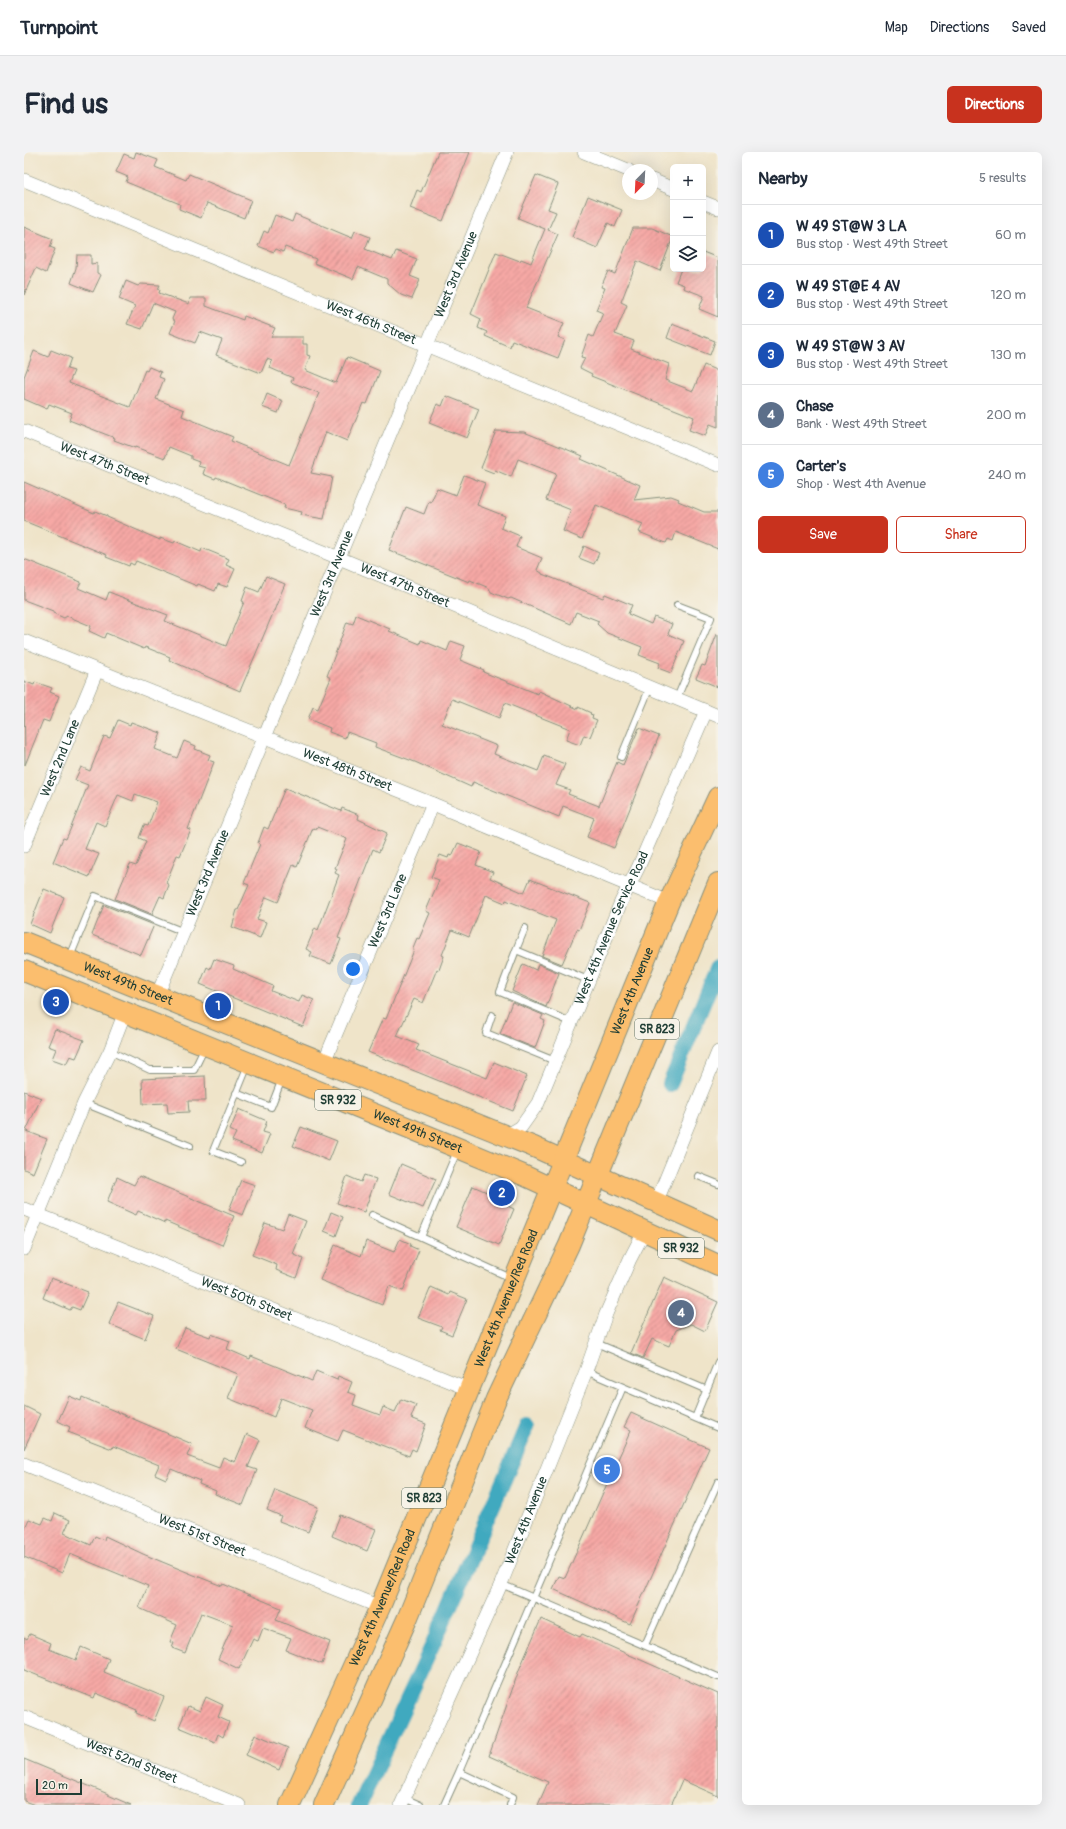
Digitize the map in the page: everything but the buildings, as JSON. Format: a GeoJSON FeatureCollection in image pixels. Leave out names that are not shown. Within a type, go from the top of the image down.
{"type":"FeatureCollection","features":[{"type":"Feature","properties":{"kind":"main road","name":"West 4th Avenue"},"geometry":{"type":"LineString","coordinates":[[550,1188],[669,902],[718,796]]}},
{"type":"Feature","properties":{"kind":"main road","name":"SR 823"},"geometry":{"type":"LineString","coordinates":[[324,1805],[408,1617],[496,1399],[569,1244],[718,883]]}},
{"type":"Feature","properties":{"kind":"main road","name":"West 49th Street"},"geometry":{"type":"LineString","coordinates":[[24,942],[187,1009],[324,1062],[506,1136],[718,1230]]}},
{"type":"Feature","properties":{"kind":"main road","name":"West 49th Street"},"geometry":{"type":"LineString","coordinates":[[24,972],[458,1148],[550,1188],[718,1265]]}},
{"type":"Feature","properties":{"kind":"main road"},"geometry":{"type":"LineString","coordinates":[[98,972],[110,985],[125,1012],[136,1006],[150,1005],[187,1009]]}},
{"type":"Feature","properties":{"kind":"main road","name":"West 4th Avenue/Red Road"},"geometry":{"type":"LineString","coordinates":[[290,1805],[380,1607],[550,1188]]}},
{"type":"Feature","properties":{"kind":"main road"},"geometry":{"type":"LineString","coordinates":[[350,1748],[351,1718],[383,1643],[380,1607]]}},
{"type":"Feature","properties":{"kind":"street","name":"West 3rd Avenue"},"geometry":{"type":"LineString","coordinates":[[157,996],[507,152]]}},
{"type":"Feature","properties":{"kind":"street"},"geometry":{"type":"LineString","coordinates":[[584,152],[622,168]]}},
{"type":"Feature","properties":{"kind":"street","name":"West 46th Street"},"geometry":{"type":"LineString","coordinates":[[24,180],[427,344],[718,465]]}},
{"type":"Feature","properties":{"kind":"street"},"geometry":{"type":"LineString","coordinates":[[658,183],[670,188]]}},
{"type":"Feature","properties":{"kind":"street"},"geometry":{"type":"LineString","coordinates":[[706,203],[718,208]]}},
{"type":"Feature","properties":{"kind":"street","name":"West 47th Street"},"geometry":{"type":"LineString","coordinates":[[24,431],[338,558],[677,698],[712,714]]}},
{"type":"Feature","properties":{"kind":"street","name":"West 48th Street"},"geometry":{"type":"LineString","coordinates":[[24,641],[266,736],[669,902]]}},
{"type":"Feature","properties":{"kind":"street","name":"West 2nd Lane"},"geometry":{"type":"LineString","coordinates":[[24,846],[97,670]]}},
{"type":"Feature","properties":{"kind":"street","name":"West 4th Avenue Service Road"},"geometry":{"type":"LineString","coordinates":[[506,1136],[521,1127],[534,1110],[629,886],[712,714]]}},
{"type":"Feature","properties":{"kind":"street","name":"West 3rd Lane"},"geometry":{"type":"LineString","coordinates":[[324,1062],[433,804]]}},
{"type":"Feature","properties":{"kind":"street"},"geometry":{"type":"LineString","coordinates":[[24,1249],[84,1103],[110,1051],[125,1012]]}},
{"type":"Feature","properties":{"kind":"street"},"geometry":{"type":"LineString","coordinates":[[656,1203],[718,1052]]}},
{"type":"Feature","properties":{"kind":"street","name":"West 50th Street"},"geometry":{"type":"LineString","coordinates":[[24,1209],[469,1389]]}},
{"type":"Feature","properties":{"kind":"street","name":"West 4th Avenue"},"geometry":{"type":"LineString","coordinates":[[402,1802],[501,1584],[630,1259],[644,1232]]}},
{"type":"Feature","properties":{"kind":"street","name":"West 51st Street"},"geometry":{"type":"LineString","coordinates":[[24,1464],[380,1607]]}},
{"type":"Feature","properties":{"kind":"street","name":"West 52nd Street"},"geometry":{"type":"LineString","coordinates":[[24,1717],[239,1805]]}},
{"type":"Feature","properties":{"kind":"lane"},"geometry":{"type":"LineString","coordinates":[[677,605],[718,621]]}},
{"type":"Feature","properties":{"kind":"lane"},"geometry":{"type":"LineString","coordinates":[[677,698],[711,618]]}},
{"type":"Feature","properties":{"kind":"lane"},"geometry":{"type":"LineString","coordinates":[[621,757],[650,687]]}},
{"type":"Feature","properties":{"kind":"lane"},"geometry":{"type":"LineString","coordinates":[[69,961],[95,896],[184,932]]}},
{"type":"Feature","properties":{"kind":"lane"},"geometry":{"type":"LineString","coordinates":[[525,928],[500,992],[571,1022]]}},
{"type":"Feature","properties":{"kind":"lane"},"geometry":{"type":"LineString","coordinates":[[516,950],[588,980]]}},
{"type":"Feature","properties":{"kind":"lane"},"geometry":{"type":"LineString","coordinates":[[492,1015],[486,1033],[555,1061]]}},
{"type":"Feature","properties":{"kind":"lane"},"geometry":{"type":"LineString","coordinates":[[110,1051],[150,1070],[194,1070],[206,1046]]}},
{"type":"Feature","properties":{"kind":"lane"},"geometry":{"type":"LineString","coordinates":[[241,1162],[213,1151],[248,1063]]}},
{"type":"Feature","properties":{"kind":"lane"},"geometry":{"type":"LineString","coordinates":[[236,1093],[271,1107],[283,1078]]}},
{"type":"Feature","properties":{"kind":"lane"},"geometry":{"type":"LineString","coordinates":[[84,1103],[190,1146]]}},
{"type":"Feature","properties":{"kind":"lane"},"geometry":{"type":"LineString","coordinates":[[421,1237],[458,1148]]}},
{"type":"Feature","properties":{"kind":"lane"},"geometry":{"type":"LineString","coordinates":[[698,1176],[718,1184]]}},
{"type":"Feature","properties":{"kind":"lane"},"geometry":{"type":"LineString","coordinates":[[372,1216],[513,1279]]}},
{"type":"Feature","properties":{"kind":"lane"},"geometry":{"type":"LineString","coordinates":[[596,1343],[707,1390]]}},
{"type":"Feature","properties":{"kind":"lane"},"geometry":{"type":"LineString","coordinates":[[695,1418],[718,1362]]}},
{"type":"Feature","properties":{"kind":"lane"},"geometry":{"type":"LineString","coordinates":[[586,1371],[718,1428]]}},
{"type":"Feature","properties":{"kind":"lane"},"geometry":{"type":"LineString","coordinates":[[444,1805],[534,1598],[623,1387]]}},
{"type":"Feature","properties":{"kind":"lane"},"geometry":{"type":"LineString","coordinates":[[645,1645],[718,1482]]}},
{"type":"Feature","properties":{"kind":"lane"},"geometry":{"type":"LineString","coordinates":[[501,1584],[718,1677]]}},
{"type":"Feature","properties":{"kind":"lane"},"geometry":{"type":"LineString","coordinates":[[459,1772],[514,1797],[510,1805]]}},
{"type":"Feature","properties":{"kind":"lane"},"geometry":{"type":"LineString","coordinates":[[402,1802],[420,1805]]}},
{"type":"Feature","properties":{"kind":"waterway"},"geometry":{"type":"LineString","coordinates":[[670,1084],[718,967]]}},
{"type":"Feature","properties":{"kind":"waterway"},"geometry":{"type":"LineString","coordinates":[[359,1805],[434,1642],[527,1426]]}},
{"type":"Feature","properties":{"kind":"place","name":"W 49 ST@W 3 AV"},"geometry":{"type":"Point","coordinates":[56,1002]}},
{"type":"Feature","properties":{"kind":"place","name":"W 49 ST@W 3 LA"},"geometry":{"type":"Point","coordinates":[218,1006]}},
{"type":"Feature","properties":{"kind":"place","name":"W 49 ST@E 4 AV"},"geometry":{"type":"Point","coordinates":[502,1193]}},
{"type":"Feature","properties":{"kind":"place","name":"Chase"},"geometry":{"type":"Point","coordinates":[681,1313]}},
{"type":"Feature","properties":{"kind":"place","name":"Carter's"},"geometry":{"type":"Point","coordinates":[607,1470]}}]}
